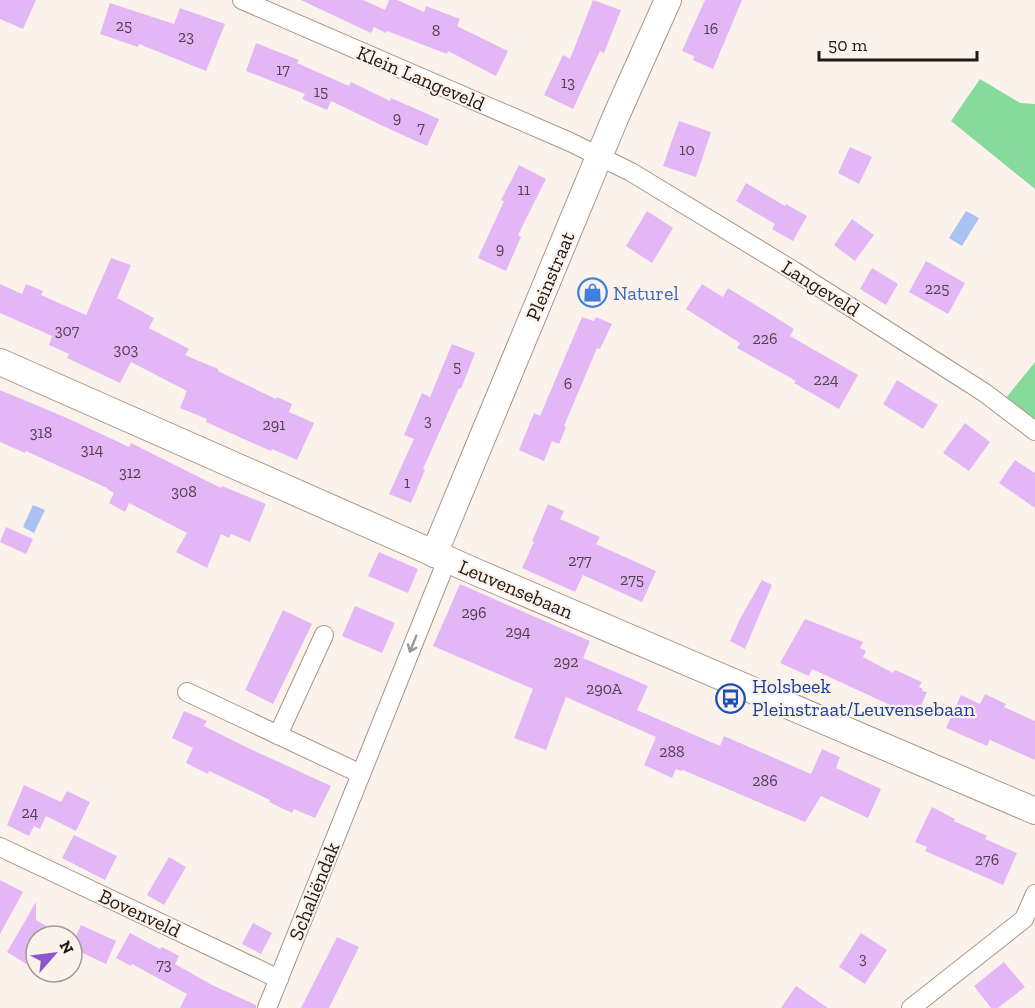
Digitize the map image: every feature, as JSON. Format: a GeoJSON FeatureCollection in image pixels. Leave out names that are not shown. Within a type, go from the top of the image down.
{"type":"FeatureCollection","features":[{"type":"Feature","properties":{"kind":"street","name":"Klein Langeveld"},"geometry":{"type":"LineString","coordinates":[[242,0],[600,156]]}},
{"type":"Feature","properties":{"kind":"street","name":"Pleinstraat"},"geometry":{"type":"LineString","coordinates":[[441,557],[616,116],[668,0]]}},
{"type":"Feature","properties":{"kind":"street","name":"Langeveld"},"geometry":{"type":"LineString","coordinates":[[600,156],[631,172],[794,271],[985,393],[1035,431]]}},
{"type":"Feature","properties":{"kind":"street","name":"Leuvensebaan"},"geometry":{"type":"LineString","coordinates":[[0,362],[441,557],[1035,811]]}},
{"type":"Feature","properties":{"kind":"street","name":"Schaliëndak"},"geometry":{"type":"LineString","coordinates":[[267,1008],[361,774],[441,557]]}},
{"type":"Feature","properties":{"kind":"street"},"geometry":{"type":"LineString","coordinates":[[278,735],[324,635]]}},
{"type":"Feature","properties":{"kind":"street"},"geometry":{"type":"LineString","coordinates":[[187,692],[361,774]]}},
{"type":"Feature","properties":{"kind":"street","name":"Bovenveld"},"geometry":{"type":"LineString","coordinates":[[0,847],[279,979]]}},
{"type":"Feature","properties":{"kind":"street"},"geometry":{"type":"LineString","coordinates":[[911,1008],[1024,920],[1035,894]]}},
{"type":"Feature","properties":{"kind":"green space"},"geometry":{"type":"Polygon","coordinates":[[[980,79],[1020,103],[1035,104],[1035,189],[951,121],[980,79]]]}},
{"type":"Feature","properties":{"kind":"green space"},"geometry":{"type":"Polygon","coordinates":[[[1035,362],[1035,420],[1006,398],[1035,362]]]}},
{"type":"Feature","properties":{"kind":"water"},"geometry":{"type":"Polygon","coordinates":[[[966,211],[979,218],[962,246],[949,238],[966,211]]]}},
{"type":"Feature","properties":{"kind":"water"},"geometry":{"type":"Polygon","coordinates":[[[33,505],[45,510],[34,533],[23,527],[33,505]]]}},
{"type":"Feature","properties":{"kind":"building"},"geometry":{"type":"Polygon","coordinates":[[[0,0],[36,0],[23,29],[0,19],[0,0]]]}},
{"type":"Feature","properties":{"kind":"building"},"geometry":{"type":"Polygon","coordinates":[[[301,0],[363,0],[385,10],[389,0],[397,0],[424,12],[426,6],[460,19],[457,26],[508,51],[496,76],[448,51],[447,54],[374,27],[371,33],[301,0]]]}},
{"type":"Feature","properties":{"kind":"building"},"geometry":{"type":"Polygon","coordinates":[[[593,0],[621,10],[604,53],[600,51],[573,109],[544,95],[563,55],[570,59],[593,0]]]}},
{"type":"Feature","properties":{"kind":"building"},"geometry":{"type":"Polygon","coordinates":[[[705,0],[742,0],[713,69],[693,60],[694,56],[682,51],[705,0]]]}},
{"type":"Feature","properties":{"kind":"building"},"geometry":{"type":"Polygon","coordinates":[[[110,3],[174,24],[180,8],[225,24],[206,71],[139,44],[138,47],[100,34],[110,3]]]}},
{"type":"Feature","properties":{"kind":"building"},"geometry":{"type":"Polygon","coordinates":[[[256,43],[299,60],[297,63],[349,86],[351,82],[390,101],[391,98],[439,119],[427,146],[331,101],[327,110],[302,99],[305,94],[246,71],[256,43]]]}},
{"type":"Feature","properties":{"kind":"building"},"geometry":{"type":"Polygon","coordinates":[[[679,121],[711,132],[696,177],[663,166],[679,121]]]}},
{"type":"Feature","properties":{"kind":"building"},"geometry":{"type":"Polygon","coordinates":[[[850,147],[872,157],[859,184],[838,173],[850,147]]]}},
{"type":"Feature","properties":{"kind":"building"},"geometry":{"type":"Polygon","coordinates":[[[519,165],[546,179],[518,235],[521,237],[506,271],[478,258],[504,201],[501,200],[519,165]]]}},
{"type":"Feature","properties":{"kind":"building"},"geometry":{"type":"Polygon","coordinates":[[[746,183],[807,216],[793,241],[772,229],[775,224],[736,201],[746,183]]]}},
{"type":"Feature","properties":{"kind":"building"},"geometry":{"type":"Polygon","coordinates":[[[647,211],[673,228],[652,263],[626,246],[647,211]]]}},
{"type":"Feature","properties":{"kind":"building"},"geometry":{"type":"Polygon","coordinates":[[[852,219],[874,235],[855,261],[834,245],[852,219]]]}},
{"type":"Feature","properties":{"kind":"building"},"geometry":{"type":"Polygon","coordinates":[[[111,258],[131,265],[117,298],[154,318],[149,328],[189,349],[185,355],[276,399],[277,397],[292,404],[289,412],[314,423],[297,460],[255,444],[180,408],[187,391],[131,362],[120,383],[67,358],[69,354],[49,345],[52,336],[0,313],[0,284],[22,294],[26,284],[43,291],[41,295],[86,315],[111,258]]]}},
{"type":"Feature","properties":{"kind":"building"},"geometry":{"type":"Polygon","coordinates":[[[926,261],[965,283],[948,314],[909,292],[926,261]]]}},
{"type":"Feature","properties":{"kind":"building"},"geometry":{"type":"Polygon","coordinates":[[[872,268],[898,284],[886,305],[860,289],[872,268]]]}},
{"type":"Feature","properties":{"kind":"building"},"geometry":{"type":"Polygon","coordinates":[[[702,284],[723,297],[728,288],[794,329],[790,336],[858,375],[839,409],[794,383],[796,381],[737,348],[740,343],[686,309],[702,284]]]}},
{"type":"Feature","properties":{"kind":"building"},"geometry":{"type":"Polygon","coordinates":[[[582,317],[594,321],[596,317],[612,324],[600,349],[597,348],[564,426],[566,427],[559,444],[552,441],[544,461],[519,450],[534,413],[540,416],[582,317]]]}},
{"type":"Feature","properties":{"kind":"building"},"geometry":{"type":"Polygon","coordinates":[[[452,344],[475,353],[461,389],[459,388],[423,469],[425,470],[411,503],[389,494],[414,439],[404,435],[422,393],[430,397],[452,344]]]}},
{"type":"Feature","properties":{"kind":"building"},"geometry":{"type":"Polygon","coordinates":[[[897,380],[938,405],[923,429],[883,404],[897,380]]]}},
{"type":"Feature","properties":{"kind":"building"},"geometry":{"type":"Polygon","coordinates":[[[0,390],[129,447],[131,443],[221,488],[222,486],[266,504],[250,542],[231,534],[229,538],[221,534],[207,568],[176,552],[187,533],[129,503],[125,512],[109,503],[114,493],[107,488],[26,451],[25,453],[0,442],[0,390]]]}},
{"type":"Feature","properties":{"kind":"building"},"geometry":{"type":"Polygon","coordinates":[[[965,423],[990,442],[969,471],[943,453],[965,423]]]}},
{"type":"Feature","properties":{"kind":"building"},"geometry":{"type":"Polygon","coordinates":[[[1015,460],[1035,473],[1035,508],[999,483],[1015,460]]]}},
{"type":"Feature","properties":{"kind":"building"},"geometry":{"type":"Polygon","coordinates":[[[548,504],[564,511],[560,519],[600,537],[596,544],[656,571],[642,602],[583,575],[575,592],[522,568],[548,504]]]}},
{"type":"Feature","properties":{"kind":"building"},"geometry":{"type":"Polygon","coordinates":[[[6,527],[33,539],[26,554],[0,542],[6,527]]]}},
{"type":"Feature","properties":{"kind":"building"},"geometry":{"type":"Polygon","coordinates":[[[379,552],[418,569],[408,593],[368,576],[379,552]]]}},
{"type":"Feature","properties":{"kind":"building"},"geometry":{"type":"Polygon","coordinates":[[[762,580],[772,585],[745,649],[730,641],[762,580]]]}},
{"type":"Feature","properties":{"kind":"building"},"geometry":{"type":"Polygon","coordinates":[[[460,584],[590,641],[583,658],[648,686],[637,710],[720,746],[724,736],[811,774],[822,749],[840,757],[836,768],[881,789],[868,818],[821,796],[805,822],[683,770],[676,769],[672,778],[644,765],[656,737],[566,697],[546,750],[514,738],[533,689],[433,646],[460,584]]]}},
{"type":"Feature","properties":{"kind":"building"},"geometry":{"type":"Polygon","coordinates":[[[355,606],[395,623],[382,653],[342,636],[355,606]]]}},
{"type":"Feature","properties":{"kind":"building"},"geometry":{"type":"Polygon","coordinates":[[[283,610],[312,624],[273,704],[245,690],[283,610]]]}},
{"type":"Feature","properties":{"kind":"building"},"geometry":{"type":"Polygon","coordinates":[[[805,619],[863,642],[860,648],[866,651],[863,657],[893,673],[895,670],[922,682],[919,687],[923,689],[922,691],[927,692],[916,717],[812,669],[809,676],[780,663],[805,619]]]}},
{"type":"Feature","properties":{"kind":"building"},"geometry":{"type":"Polygon","coordinates":[[[985,694],[1006,704],[1004,707],[1035,721],[1035,760],[990,740],[987,746],[946,728],[961,695],[980,704],[985,694]]]}},
{"type":"Feature","properties":{"kind":"building"},"geometry":{"type":"Polygon","coordinates":[[[184,711],[207,721],[204,726],[331,786],[315,818],[294,809],[292,813],[209,771],[208,774],[186,763],[193,748],[172,738],[184,711]]]}},
{"type":"Feature","properties":{"kind":"building"},"geometry":{"type":"Polygon","coordinates":[[[24,785],[61,802],[67,791],[90,802],[76,831],[46,816],[40,829],[34,826],[29,836],[7,825],[24,785]]]}},
{"type":"Feature","properties":{"kind":"building"},"geometry":{"type":"Polygon","coordinates":[[[932,807],[955,819],[954,821],[987,836],[985,839],[1017,853],[1003,885],[925,851],[927,847],[915,842],[932,807]]]}},
{"type":"Feature","properties":{"kind":"building"},"geometry":{"type":"Polygon","coordinates":[[[74,835],[117,856],[105,880],[62,858],[74,835]]]}},
{"type":"Feature","properties":{"kind":"building"},"geometry":{"type":"Polygon","coordinates":[[[169,857],[186,867],[164,905],[147,895],[169,857]]]}},
{"type":"Feature","properties":{"kind":"building"},"geometry":{"type":"Polygon","coordinates":[[[0,880],[23,892],[0,934],[0,880]]]}},
{"type":"Feature","properties":{"kind":"building"},"geometry":{"type":"Polygon","coordinates":[[[36,902],[36,920],[43,924],[24,924],[24,963],[7,952],[36,902]]]}},
{"type":"Feature","properties":{"kind":"building"},"geometry":{"type":"Polygon","coordinates":[[[253,923],[272,933],[261,954],[242,944],[253,923]]]}},
{"type":"Feature","properties":{"kind":"building"},"geometry":{"type":"Polygon","coordinates":[[[84,926],[116,941],[106,964],[84,954],[84,926]]]}},
{"type":"Feature","properties":{"kind":"building"},"geometry":{"type":"Polygon","coordinates":[[[130,933],[179,956],[175,964],[212,985],[256,1005],[256,1008],[180,1008],[187,994],[132,964],[131,966],[116,958],[130,933]]]}},
{"type":"Feature","properties":{"kind":"building"},"geometry":{"type":"Polygon","coordinates":[[[861,933],[887,950],[865,984],[839,967],[861,933]]]}},
{"type":"Feature","properties":{"kind":"building"},"geometry":{"type":"Polygon","coordinates":[[[337,937],[359,947],[329,1008],[301,1008],[337,937]]]}},
{"type":"Feature","properties":{"kind":"building"},"geometry":{"type":"Polygon","coordinates":[[[1004,962],[1025,987],[998,1008],[991,1008],[974,986],[1004,962]]]}},
{"type":"Feature","properties":{"kind":"building"},"geometry":{"type":"Polygon","coordinates":[[[796,986],[828,1008],[781,1008],[796,986]]]}},
{"type":"Feature","properties":{"kind":"place","name":"Naturel"},"geometry":{"type":"Point","coordinates":[592,293]}},
{"type":"Feature","properties":{"kind":"place","name":"Holsbeek Pleinstraat/Leuvensebaan"},"geometry":{"type":"Point","coordinates":[731,698]}}]}
